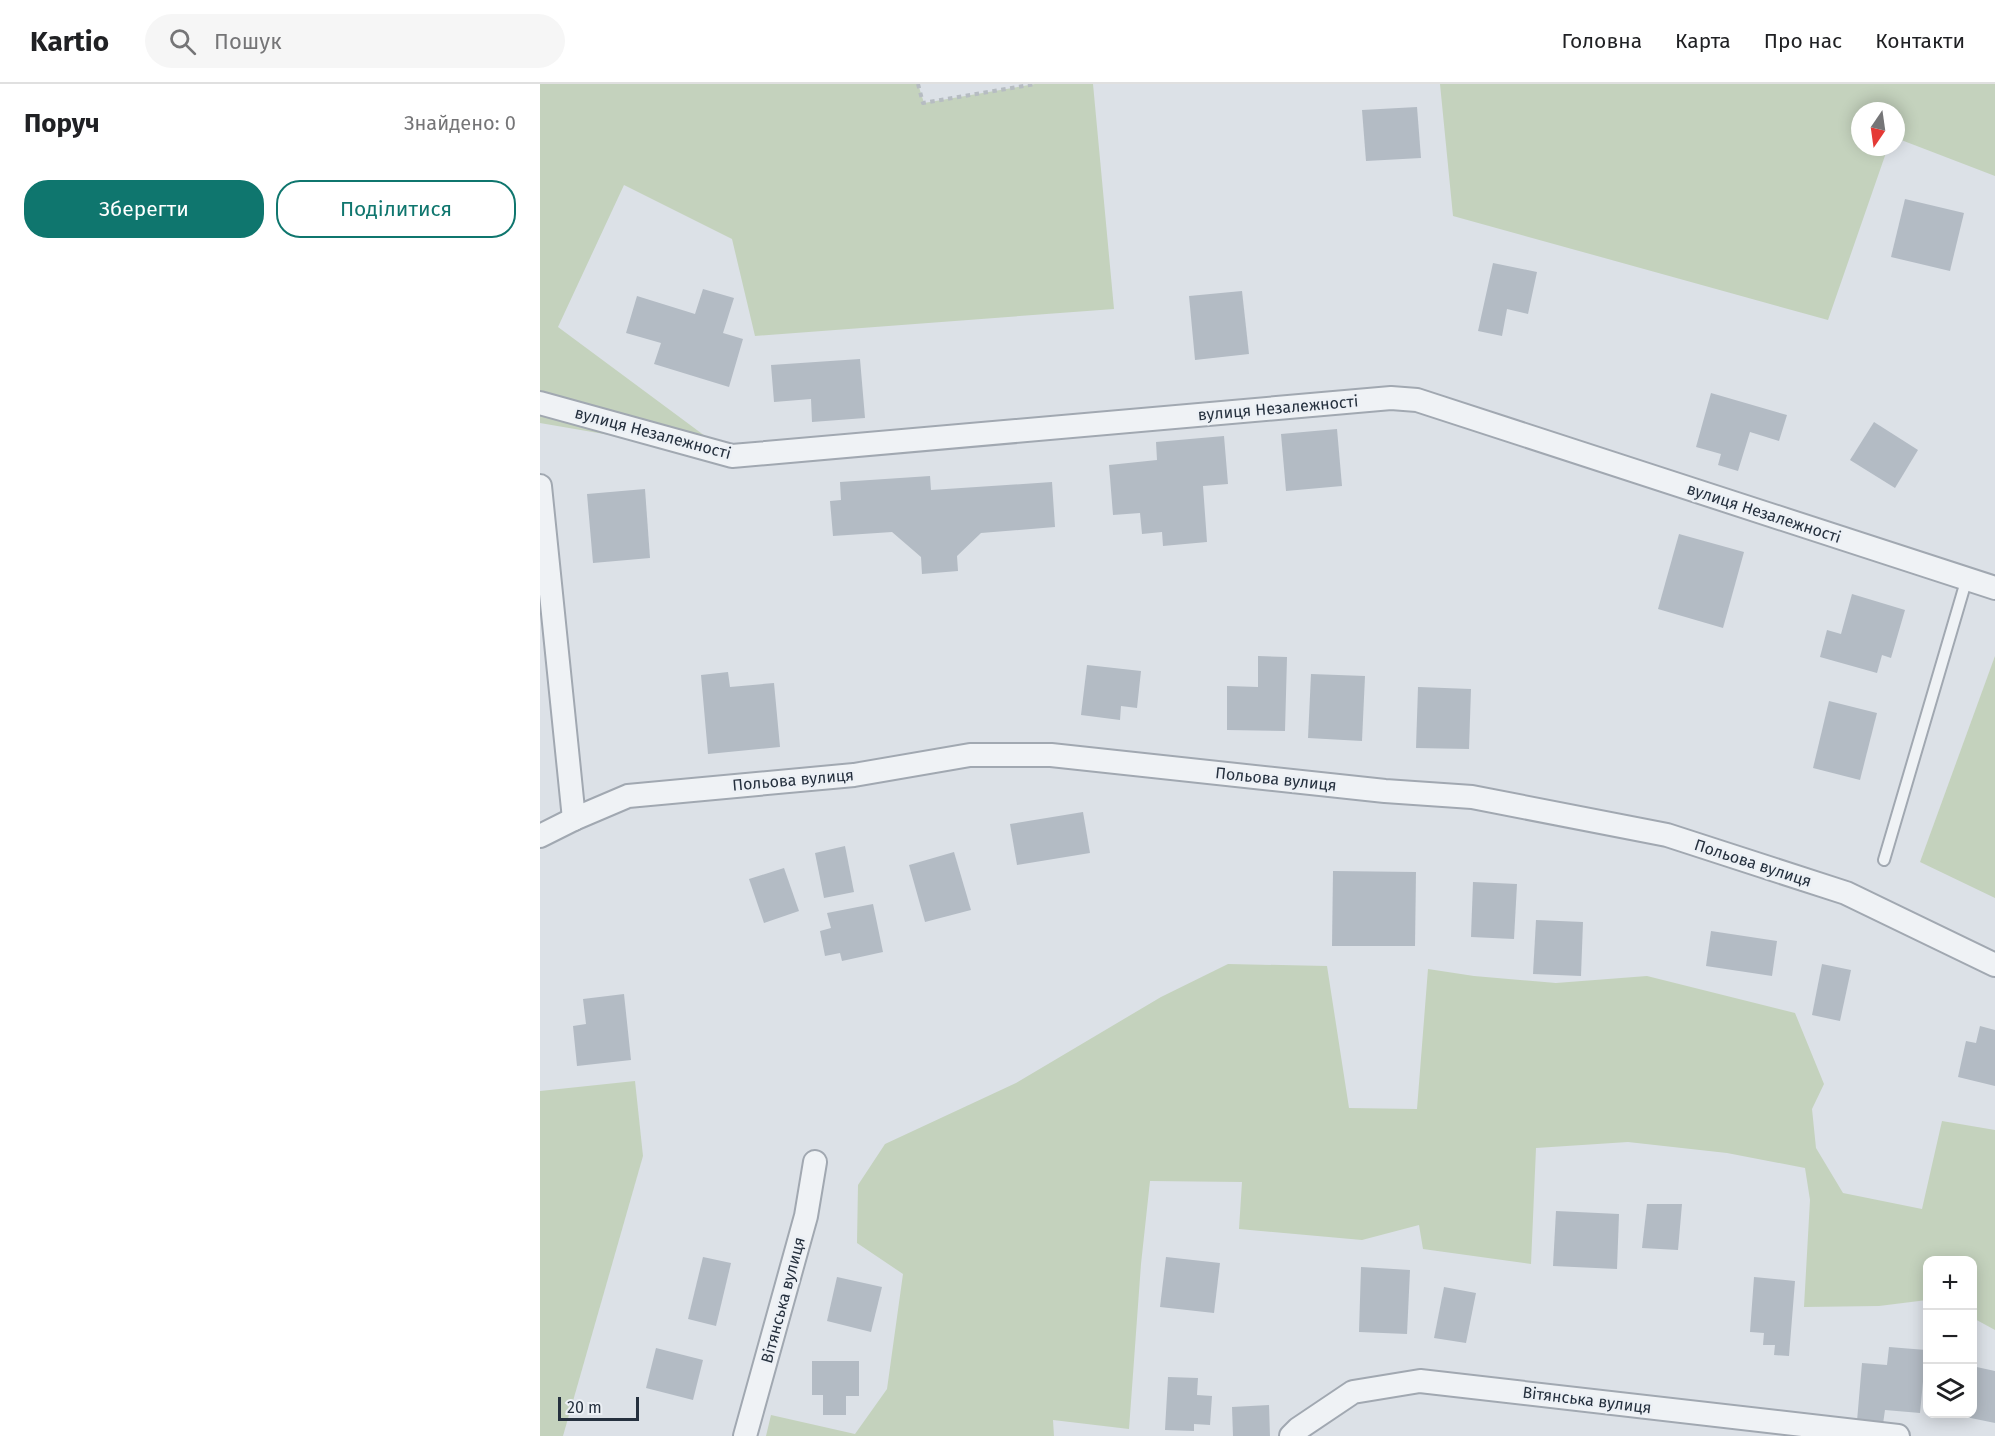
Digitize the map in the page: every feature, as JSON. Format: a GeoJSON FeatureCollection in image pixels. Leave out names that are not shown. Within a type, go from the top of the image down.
{"type":"FeatureCollection","features":[{"type":"Feature","properties":{"kind":"street","name":"вулиця Незалежності"},"geometry":{"type":"LineString","coordinates":[[540,403],[732,456],[1391,398],[1417,400],[1995,588]]}},
{"type":"Feature","properties":{"kind":"street"},"geometry":{"type":"LineString","coordinates":[[540,486],[574,819]]}},
{"type":"Feature","properties":{"kind":"street","name":"Польова вулиця"},"geometry":{"type":"LineString","coordinates":[[540,836],[628,796],[854,775],[970,755],[1051,755],[1385,791],[1472,797],[1667,835],[1846,892],[1995,965]]}},
{"type":"Feature","properties":{"kind":"street","name":"Вітянська вулиця"},"geometry":{"type":"LineString","coordinates":[[745,1436],[806,1215],[815,1162]]}},
{"type":"Feature","properties":{"kind":"street","name":"Вітянська вулиця"},"geometry":{"type":"LineString","coordinates":[[1291,1436],[1353,1392],[1419,1381],[1898,1436]]}},
{"type":"Feature","properties":{"kind":"lane"},"geometry":{"type":"LineString","coordinates":[[1884,860],[1967,578]]}},
{"type":"Feature","properties":{"kind":"path"},"geometry":{"type":"LineString","coordinates":[[918,84],[923,103],[1035,84]]}},
{"type":"Feature","properties":{"kind":"green space"},"geometry":{"type":"Polygon","coordinates":[[[540,84],[918,84],[924,103],[1035,84],[1093,84],[1114,309],[755,336],[732,239],[624,185],[558,327],[732,456],[540,423],[540,84]]]}},
{"type":"Feature","properties":{"kind":"green space"},"geometry":{"type":"Polygon","coordinates":[[[1440,84],[1995,84],[1995,176],[1905,141],[1905,102],[1851,102],[1851,156],[1885,156],[1828,320],[1453,216],[1440,84]]]}},
{"type":"Feature","properties":{"kind":"green space"},"geometry":{"type":"Polygon","coordinates":[[[1995,656],[1995,898],[1920,862],[1995,656]]]}},
{"type":"Feature","properties":{"kind":"green space"},"geometry":{"type":"Polygon","coordinates":[[[1228,964],[1327,966],[1349,1108],[1417,1109],[1428,969],[1474,976],[1556,983],[1647,976],[1795,1013],[1824,1084],[1812,1109],[1816,1148],[1843,1193],[1922,1209],[1942,1121],[1995,1130],[1995,1330],[1977,1320],[1977,1256],[1923,1256],[1923,1300],[1879,1306],[1804,1307],[1810,1200],[1805,1168],[1727,1153],[1628,1142],[1536,1148],[1531,1264],[1423,1249],[1419,1225],[1362,1240],[1239,1229],[1242,1182],[1150,1181],[1141,1264],[1129,1429],[1053,1420],[1054,1436],[766,1436],[771,1415],[855,1434],[887,1389],[903,1274],[857,1243],[858,1185],[885,1144],[1016,1083],[1161,997],[1228,964]]]}},
{"type":"Feature","properties":{"kind":"green space"},"geometry":{"type":"Polygon","coordinates":[[[635,1081],[643,1156],[563,1436],[540,1436],[540,1091],[635,1081]]]}},
{"type":"Feature","properties":{"kind":"building"},"geometry":{"type":"Polygon","coordinates":[[[1417,107],[1421,158],[1366,161],[1362,110],[1417,107]]]}},
{"type":"Feature","properties":{"kind":"building"},"geometry":{"type":"Polygon","coordinates":[[[1905,199],[1964,213],[1950,271],[1891,257],[1905,199]]]}},
{"type":"Feature","properties":{"kind":"building"},"geometry":{"type":"Polygon","coordinates":[[[1493,263],[1537,272],[1528,314],[1507,309],[1502,336],[1478,331],[1493,263]]]}},
{"type":"Feature","properties":{"kind":"building"},"geometry":{"type":"Polygon","coordinates":[[[703,289],[734,298],[723,333],[743,339],[729,387],[654,364],[661,343],[626,333],[637,296],[695,314],[703,289]]]}},
{"type":"Feature","properties":{"kind":"building"},"geometry":{"type":"Polygon","coordinates":[[[1242,291],[1249,354],[1195,360],[1189,296],[1242,291]]]}},
{"type":"Feature","properties":{"kind":"building"},"geometry":{"type":"Polygon","coordinates":[[[860,359],[865,418],[812,422],[811,399],[774,402],[771,365],[860,359]]]}},
{"type":"Feature","properties":{"kind":"building"},"geometry":{"type":"Polygon","coordinates":[[[1711,393],[1787,415],[1779,441],[1750,432],[1738,471],[1718,465],[1721,454],[1696,447],[1711,393]]]}},
{"type":"Feature","properties":{"kind":"building"},"geometry":{"type":"Polygon","coordinates":[[[1874,422],[1918,450],[1895,488],[1850,460],[1874,422]]]}},
{"type":"Feature","properties":{"kind":"building"},"geometry":{"type":"Polygon","coordinates":[[[1337,429],[1342,486],[1286,491],[1281,434],[1337,429]]]}},
{"type":"Feature","properties":{"kind":"building"},"geometry":{"type":"Polygon","coordinates":[[[1224,436],[1228,484],[1203,486],[1207,542],[1163,546],[1162,532],[1142,534],[1140,513],[1113,515],[1109,465],[1157,460],[1156,442],[1224,436]]]}},
{"type":"Feature","properties":{"kind":"building"},"geometry":{"type":"Polygon","coordinates":[[[930,476],[931,490],[1052,482],[1055,527],[981,533],[957,556],[958,571],[922,574],[921,557],[892,532],[833,536],[830,501],[841,500],[840,482],[930,476]]]}},
{"type":"Feature","properties":{"kind":"building"},"geometry":{"type":"Polygon","coordinates":[[[645,489],[650,558],[593,563],[587,494],[645,489]]]}},
{"type":"Feature","properties":{"kind":"building"},"geometry":{"type":"Polygon","coordinates":[[[1679,534],[1744,552],[1723,628],[1658,609],[1679,534]]]}},
{"type":"Feature","properties":{"kind":"building"},"geometry":{"type":"Polygon","coordinates":[[[1852,594],[1905,610],[1891,658],[1882,655],[1877,673],[1820,657],[1827,630],[1841,634],[1852,594]]]}},
{"type":"Feature","properties":{"kind":"building"},"geometry":{"type":"Polygon","coordinates":[[[1258,656],[1287,657],[1285,731],[1227,730],[1227,686],[1258,687],[1258,656]]]}},
{"type":"Feature","properties":{"kind":"building"},"geometry":{"type":"Polygon","coordinates":[[[1087,665],[1141,671],[1137,708],[1121,706],[1120,720],[1081,715],[1087,665]]]}},
{"type":"Feature","properties":{"kind":"building"},"geometry":{"type":"Polygon","coordinates":[[[728,672],[730,687],[774,683],[780,747],[708,754],[701,675],[728,672]]]}},
{"type":"Feature","properties":{"kind":"building"},"geometry":{"type":"Polygon","coordinates":[[[1311,674],[1365,676],[1362,741],[1308,738],[1311,674]]]}},
{"type":"Feature","properties":{"kind":"building"},"geometry":{"type":"Polygon","coordinates":[[[1418,687],[1471,689],[1469,749],[1416,748],[1418,687]]]}},
{"type":"Feature","properties":{"kind":"building"},"geometry":{"type":"Polygon","coordinates":[[[1829,701],[1877,713],[1860,780],[1813,768],[1829,701]]]}},
{"type":"Feature","properties":{"kind":"building"},"geometry":{"type":"Polygon","coordinates":[[[1083,812],[1090,853],[1017,865],[1010,824],[1083,812]]]}},
{"type":"Feature","properties":{"kind":"building"},"geometry":{"type":"Polygon","coordinates":[[[845,846],[854,892],[824,898],[815,853],[845,846]]]}},
{"type":"Feature","properties":{"kind":"building"},"geometry":{"type":"Polygon","coordinates":[[[954,852],[971,910],[925,922],[909,865],[954,852]]]}},
{"type":"Feature","properties":{"kind":"building"},"geometry":{"type":"Polygon","coordinates":[[[784,868],[799,911],[764,923],[749,879],[784,868]]]}},
{"type":"Feature","properties":{"kind":"building"},"geometry":{"type":"Polygon","coordinates":[[[1333,871],[1416,872],[1415,946],[1332,946],[1333,871]]]}},
{"type":"Feature","properties":{"kind":"building"},"geometry":{"type":"Polygon","coordinates":[[[1473,882],[1517,884],[1514,939],[1471,937],[1473,882]]]}},
{"type":"Feature","properties":{"kind":"building"},"geometry":{"type":"Polygon","coordinates":[[[873,904],[883,952],[842,961],[840,953],[825,956],[820,931],[831,928],[827,913],[873,904]]]}},
{"type":"Feature","properties":{"kind":"building"},"geometry":{"type":"Polygon","coordinates":[[[1536,920],[1583,922],[1581,976],[1533,974],[1536,920]]]}},
{"type":"Feature","properties":{"kind":"building"},"geometry":{"type":"Polygon","coordinates":[[[1711,931],[1777,941],[1772,976],[1706,966],[1711,931]]]}},
{"type":"Feature","properties":{"kind":"building"},"geometry":{"type":"Polygon","coordinates":[[[1822,964],[1851,970],[1840,1021],[1812,1015],[1822,964]]]}},
{"type":"Feature","properties":{"kind":"building"},"geometry":{"type":"Polygon","coordinates":[[[624,994],[631,1060],[577,1066],[573,1026],[586,1024],[583,999],[624,994]]]}},
{"type":"Feature","properties":{"kind":"building"},"geometry":{"type":"Polygon","coordinates":[[[1980,1026],[1995,1030],[1995,1086],[1958,1077],[1966,1041],[1976,1043],[1980,1026]]]}},
{"type":"Feature","properties":{"kind":"building"},"geometry":{"type":"Polygon","coordinates":[[[1647,1204],[1682,1204],[1678,1250],[1642,1248],[1647,1204]]]}},
{"type":"Feature","properties":{"kind":"building"},"geometry":{"type":"Polygon","coordinates":[[[1556,1211],[1619,1214],[1617,1269],[1553,1266],[1556,1211]]]}},
{"type":"Feature","properties":{"kind":"building"},"geometry":{"type":"Polygon","coordinates":[[[703,1257],[731,1263],[716,1326],[688,1319],[703,1257]]]}},
{"type":"Feature","properties":{"kind":"building"},"geometry":{"type":"Polygon","coordinates":[[[1166,1257],[1220,1263],[1214,1313],[1160,1307],[1166,1257]]]}},
{"type":"Feature","properties":{"kind":"building"},"geometry":{"type":"Polygon","coordinates":[[[1361,1267],[1410,1270],[1407,1334],[1359,1332],[1361,1267]]]}},
{"type":"Feature","properties":{"kind":"building"},"geometry":{"type":"Polygon","coordinates":[[[837,1277],[882,1287],[871,1332],[827,1321],[837,1277]]]}},
{"type":"Feature","properties":{"kind":"building"},"geometry":{"type":"Polygon","coordinates":[[[1754,1277],[1795,1281],[1789,1356],[1774,1355],[1775,1345],[1763,1345],[1764,1333],[1750,1332],[1754,1277]]]}},
{"type":"Feature","properties":{"kind":"building"},"geometry":{"type":"Polygon","coordinates":[[[1444,1287],[1476,1293],[1466,1343],[1434,1338],[1444,1287]]]}},
{"type":"Feature","properties":{"kind":"building"},"geometry":{"type":"Polygon","coordinates":[[[1889,1347],[1923,1350],[1920,1413],[1885,1410],[1883,1424],[1857,1421],[1862,1363],[1887,1365],[1889,1347]]]}},
{"type":"Feature","properties":{"kind":"building"},"geometry":{"type":"Polygon","coordinates":[[[656,1348],[703,1360],[693,1400],[646,1388],[656,1348]]]}},
{"type":"Feature","properties":{"kind":"building"},"geometry":{"type":"Polygon","coordinates":[[[812,1361],[859,1361],[859,1396],[846,1396],[846,1415],[823,1415],[823,1395],[812,1395],[812,1361]]]}},
{"type":"Feature","properties":{"kind":"building"},"geometry":{"type":"Polygon","coordinates":[[[1977,1367],[1995,1371],[1995,1423],[1971,1418],[1977,1418],[1977,1367]]]}},
{"type":"Feature","properties":{"kind":"building"},"geometry":{"type":"Polygon","coordinates":[[[1168,1377],[1198,1378],[1197,1395],[1212,1396],[1210,1425],[1194,1424],[1194,1431],[1165,1430],[1168,1377]]]}},
{"type":"Feature","properties":{"kind":"building"},"geometry":{"type":"Polygon","coordinates":[[[1269,1405],[1270,1436],[1233,1436],[1232,1407],[1269,1405]]]}}]}
